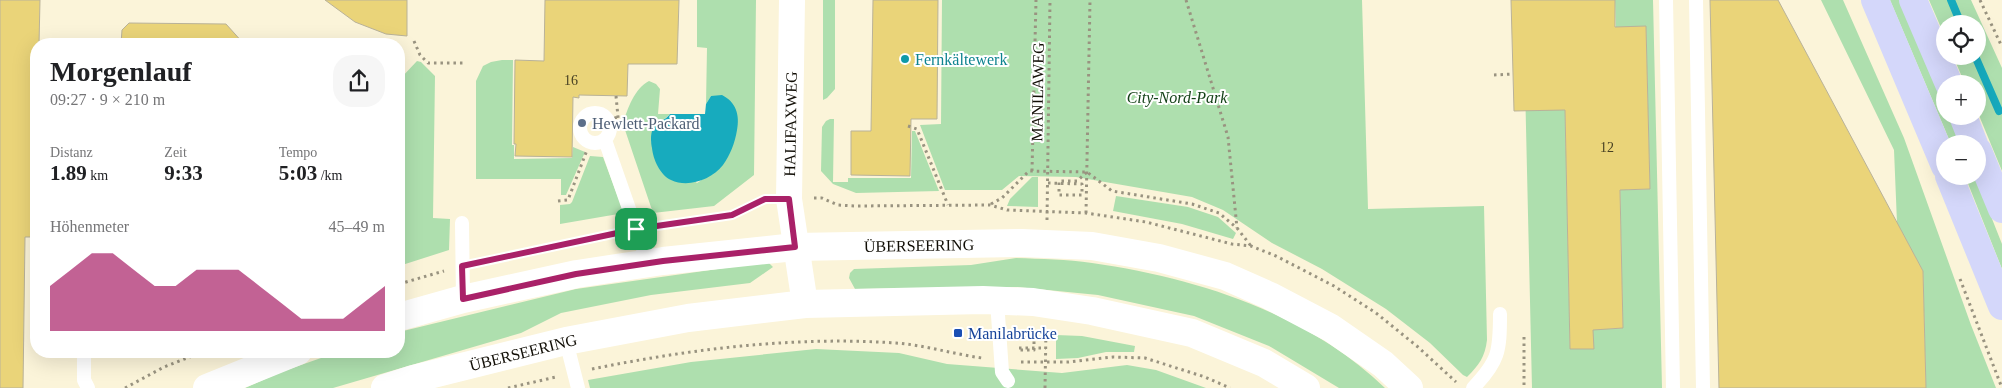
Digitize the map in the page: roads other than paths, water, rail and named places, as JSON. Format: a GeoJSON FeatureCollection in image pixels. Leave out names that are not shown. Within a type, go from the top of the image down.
{"type":"FeatureCollection","features":[{"type":"Feature","properties":{"kind":"main road"},"geometry":{"type":"LineString","coordinates":[[1876,0],[1936,144]]}},
{"type":"Feature","properties":{"kind":"main road"},"geometry":{"type":"LineString","coordinates":[[1913,0],[1945,75]]}},
{"type":"Feature","properties":{"kind":"main road"},"geometry":{"type":"LineString","coordinates":[[1986,170],[2002,209]]}},
{"type":"Feature","properties":{"kind":"main road"},"geometry":{"type":"LineString","coordinates":[[1953,185],[2002,306]]}},
{"type":"Feature","properties":{"kind":"street","name":"HALIFAXWEG"},"geometry":{"type":"LineString","coordinates":[[792,0],[789,199],[805,304]]}},
{"type":"Feature","properties":{"kind":"street","name":"ÜBERSEERING"},"geometry":{"type":"LineString","coordinates":[[405,315],[463,299],[576,274],[648,263],[795,247],[1022,243],[1092,246],[1158,258],[1225,276],[1270,296],[1331,328],[1383,364],[1409,388]]}},
{"type":"Feature","properties":{"kind":"street","name":"ÜBERSEERING"},"geometry":{"type":"LineString","coordinates":[[385,388],[413,379],[566,341],[688,318],[805,304],[997,300],[1033,302],[1092,311],[1192,333],[1264,363],[1306,388]]}},
{"type":"Feature","properties":{"kind":"street"},"geometry":{"type":"LineString","coordinates":[[207,388],[281,358]]}},
{"type":"Feature","properties":{"kind":"lane"},"geometry":{"type":"LineString","coordinates":[[1666,0],[1673,388]]}},
{"type":"Feature","properties":{"kind":"lane"},"geometry":{"type":"LineString","coordinates":[[1696,0],[1704,388]]}},
{"type":"Feature","properties":{"kind":"lane"},"geometry":{"type":"LineString","coordinates":[[605,140],[595,143],[582,137],[579,128],[582,119],[594,112],[613,119],[605,140],[648,263]]}},
{"type":"Feature","properties":{"kind":"lane"},"geometry":{"type":"LineString","coordinates":[[462,223],[463,299]]}},
{"type":"Feature","properties":{"kind":"lane"},"geometry":{"type":"LineString","coordinates":[[997,300],[1002,372],[1008,381]]}},
{"type":"Feature","properties":{"kind":"lane"},"geometry":{"type":"LineString","coordinates":[[1473,388],[1488,372],[1496,359],[1500,342],[1500,314]]}},
{"type":"Feature","properties":{"kind":"lane"},"geometry":{"type":"LineString","coordinates":[[566,341],[578,388]]}},
{"type":"Feature","properties":{"kind":"lane"},"geometry":{"type":"LineString","coordinates":[[84,358],[84,380],[88,388]]}},
{"type":"Feature","properties":{"kind":"water"},"geometry":{"type":"Polygon","coordinates":[[[722,95],[734,105],[738,119],[734,144],[723,165],[712,175],[692,183],[678,182],[667,178],[660,171],[654,157],[651,138],[653,129],[670,114],[705,114],[706,104],[711,96],[722,95]]]}},
{"type":"Feature","properties":{"kind":"waterway"},"geometry":{"type":"LineString","coordinates":[[1951,0],[1957,15]]}},
{"type":"Feature","properties":{"kind":"waterway"},"geometry":{"type":"LineString","coordinates":[[1979,65],[1999,111]]}},
{"type":"Feature","properties":{"kind":"place","name":"Fernkältewerk"},"geometry":{"type":"Point","coordinates":[905,59]}},
{"type":"Feature","properties":{"kind":"place","name":"Hewlett-Packard"},"geometry":{"type":"Point","coordinates":[582,123]}},
{"type":"Feature","properties":{"kind":"place","name":"Manilabrücke"},"geometry":{"type":"Point","coordinates":[958,333]}},
{"type":"Feature","properties":{"kind":"park label","name":"City-Nord-Park"},"geometry":{"type":"Point","coordinates":[1177,97]}}]}
